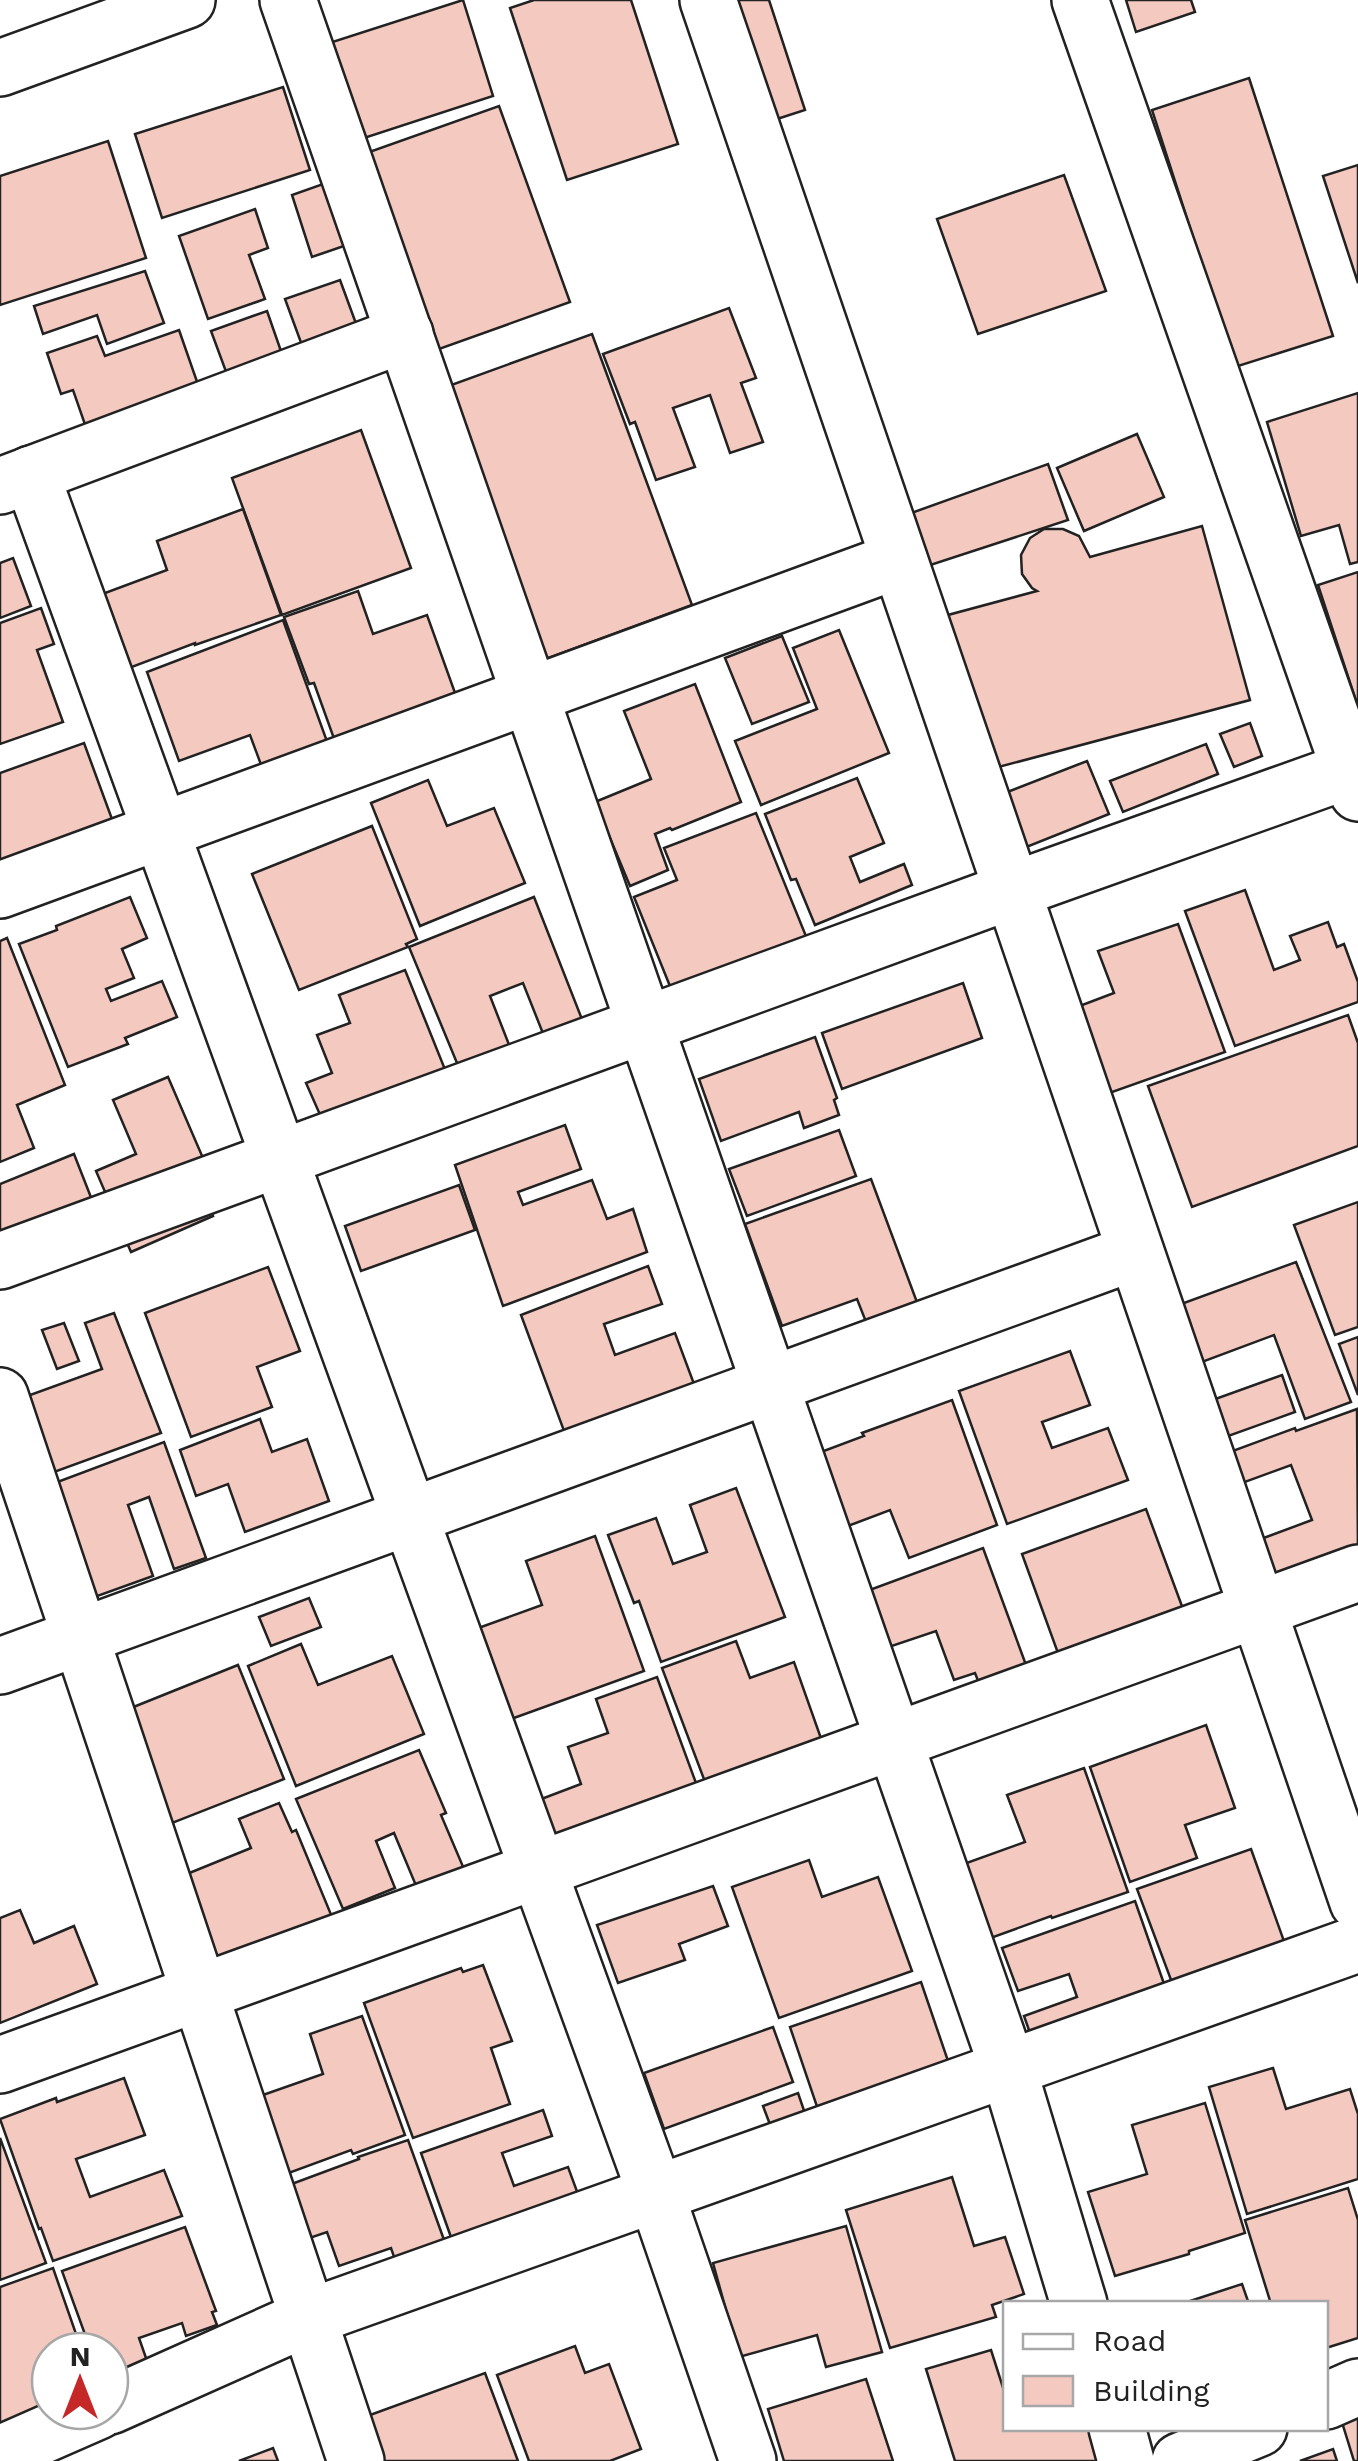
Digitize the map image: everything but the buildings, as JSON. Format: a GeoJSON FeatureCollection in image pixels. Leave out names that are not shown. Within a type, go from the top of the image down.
{"type":"FeatureCollection","features":[{"type":"Feature","properties":{"kind":"street"},"geometry":{"type":"LineString","coordinates":[[0,68],[100,15],[187,0]]}},
{"type":"Feature","properties":{"kind":"street"},"geometry":{"type":"LineString","coordinates":[[288,0],[1008,2068],[1078,2301]]}},
{"type":"Feature","properties":{"kind":"street"},"geometry":{"type":"LineString","coordinates":[[708,0],[1358,1902]]}},
{"type":"Feature","properties":{"kind":"street"},"geometry":{"type":"LineString","coordinates":[[0,1261],[1012,891],[1355,777],[1080,0]]}},
{"type":"Feature","properties":{"kind":"street"},"geometry":{"type":"LineString","coordinates":[[405,334],[16,480],[161,831],[656,2194],[748,2461]]}},
{"type":"Feature","properties":{"kind":"street"},"geometry":{"type":"LineString","coordinates":[[0,890],[899,560]]}},
{"type":"Feature","properties":{"kind":"street"},"geometry":{"type":"LineString","coordinates":[[0,1666],[1135,1252]]}},
{"type":"Feature","properties":{"kind":"street"},"geometry":{"type":"LineString","coordinates":[[0,1396],[356,2461]]}},
{"type":"Feature","properties":{"kind":"street"},"geometry":{"type":"LineString","coordinates":[[0,2064],[1358,1573]]}},
{"type":"Feature","properties":{"kind":"street"},"geometry":{"type":"LineString","coordinates":[[130,2397],[308,2318],[1358,1944]]}},
{"type":"Feature","properties":{"kind":"street"},"geometry":{"type":"LineString","coordinates":[[1328,2400],[1358,2387]]}},
{"type":"Feature","properties":{"kind":"street"},"geometry":{"type":"LineString","coordinates":[[0,2454],[52,2431]]}},
{"type":"Feature","properties":{"kind":"street"},"geometry":{"type":"LineString","coordinates":[[1117,2431],[1126,2461]]}},
{"type":"Feature","properties":{"kind":"street"},"geometry":{"type":"LineString","coordinates":[[1180,2461],[1252,2431]]}}]}
